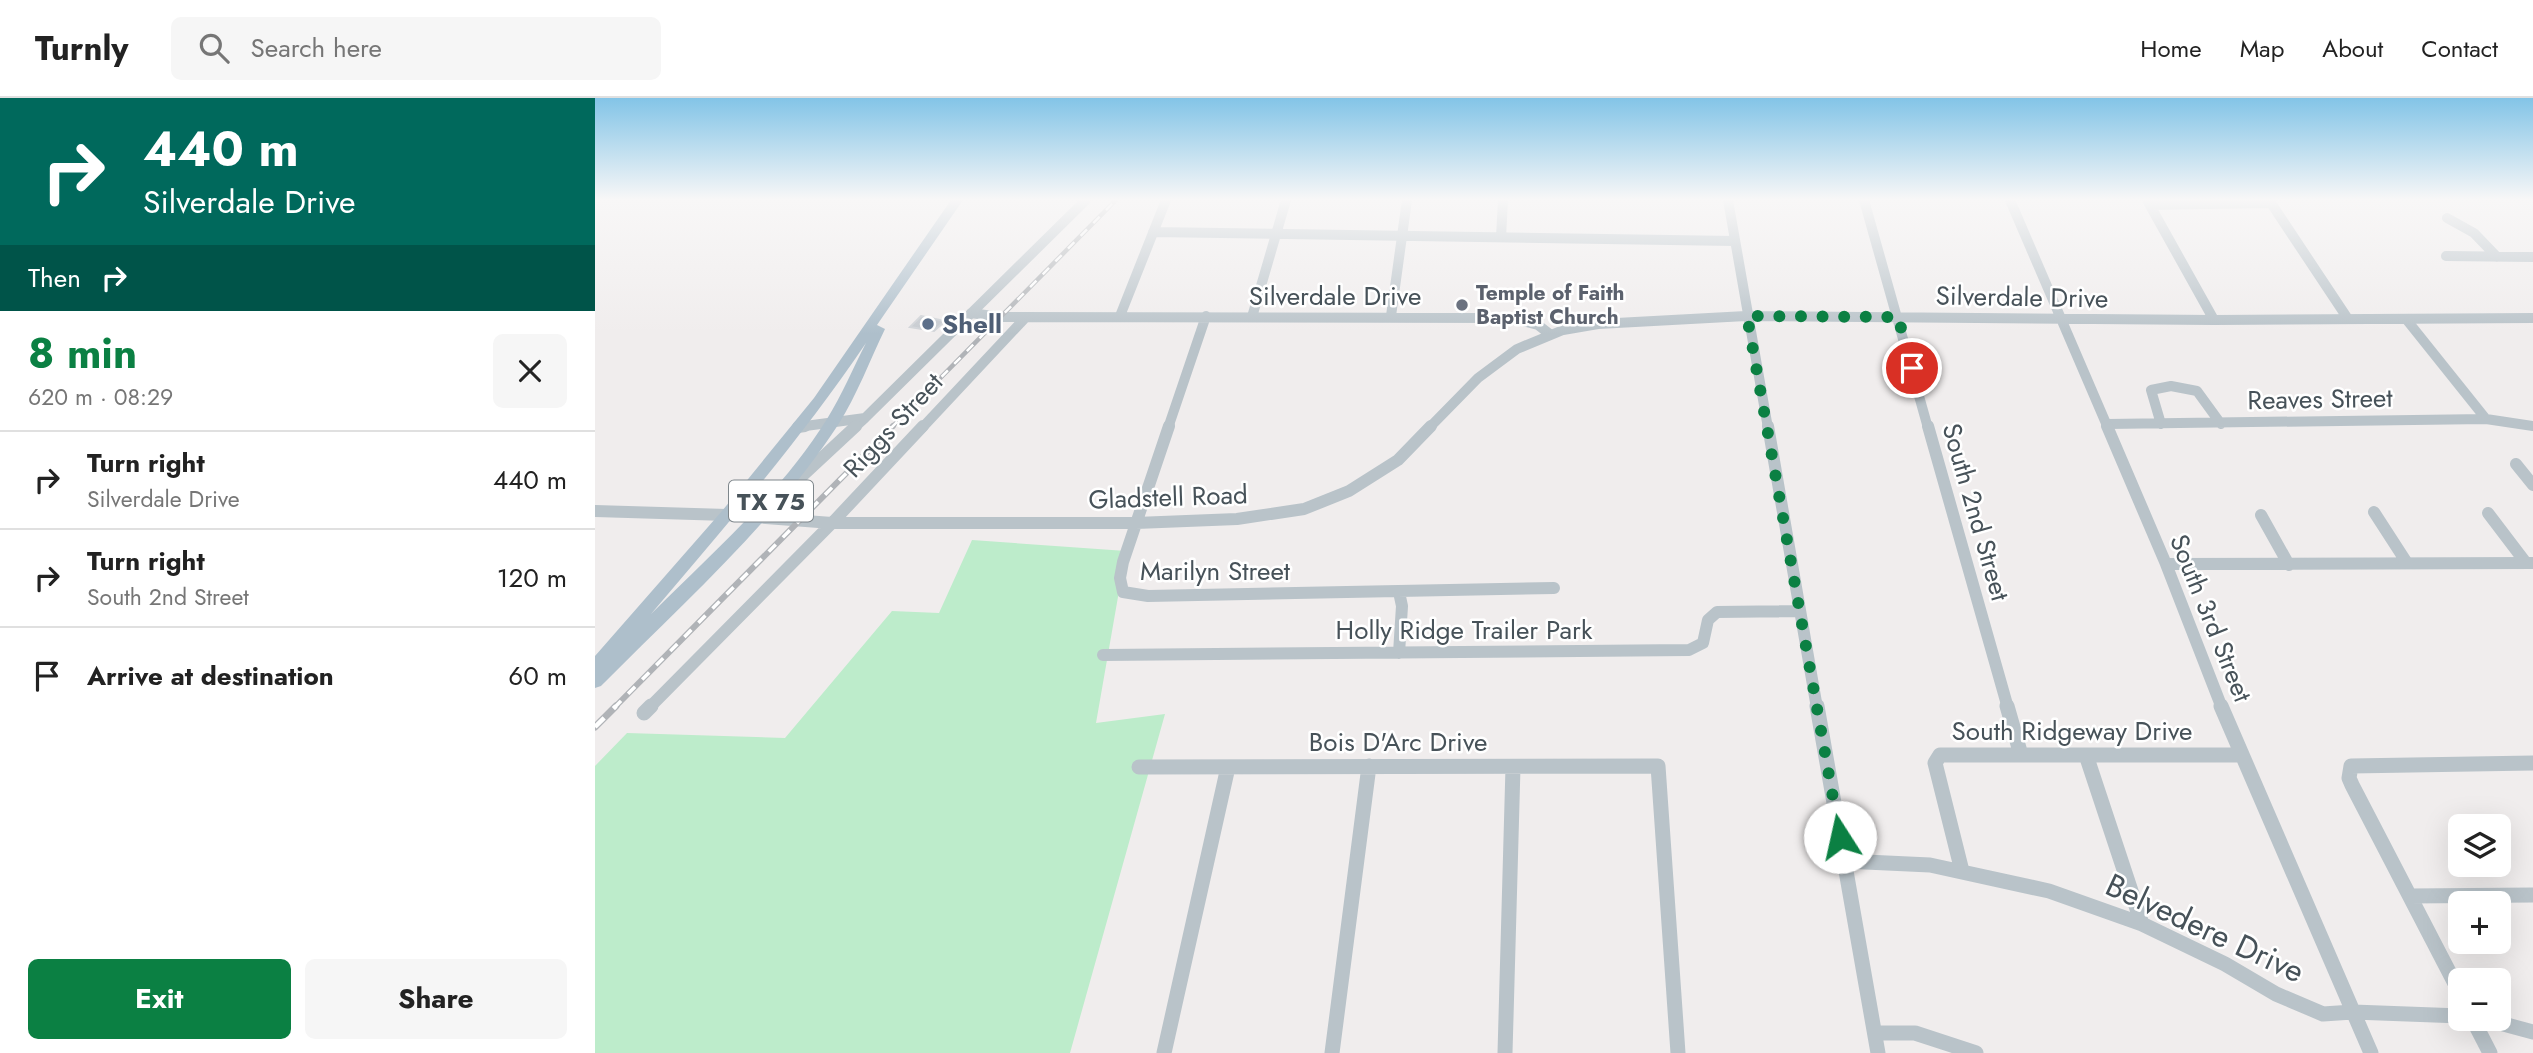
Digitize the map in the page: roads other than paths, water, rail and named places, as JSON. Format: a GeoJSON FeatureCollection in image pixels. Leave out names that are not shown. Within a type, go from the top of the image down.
{"type":"FeatureCollection","features":[{"type":"Feature","properties":{"kind":"main road","name":"TX 75"},"geometry":{"type":"LineString","coordinates":[[595,668],[727,515],[798,427],[927,245]]}},
{"type":"Feature","properties":{"kind":"main road","name":"TX 75"},"geometry":{"type":"LineString","coordinates":[[595,681],[756,519],[799,468],[832,421],[899,286]]}},
{"type":"Feature","properties":{"kind":"street"},"geometry":{"type":"LineString","coordinates":[[756,519],[865,418],[1041,245]]}},
{"type":"Feature","properties":{"kind":"street"},"geometry":{"type":"LineString","coordinates":[[1120,316],[1148,245]]}},
{"type":"Feature","properties":{"kind":"street"},"geometry":{"type":"LineString","coordinates":[[1252,317],[1273,245]]}},
{"type":"Feature","properties":{"kind":"street"},"geometry":{"type":"LineString","coordinates":[[1391,316],[1401,245]]}},
{"type":"Feature","properties":{"kind":"street"},"geometry":{"type":"LineString","coordinates":[[1736,245],[1878,1053]]}},
{"type":"Feature","properties":{"kind":"street","name":"South 2nd Street"},"geometry":{"type":"LineString","coordinates":[[1877,245],[2021,755]]}},
{"type":"Feature","properties":{"kind":"street","name":"South 3rd Street"},"geometry":{"type":"LineString","coordinates":[[2030,245],[2166,564],[2240,755],[2371,1053]]}},
{"type":"Feature","properties":{"kind":"street"},"geometry":{"type":"LineString","coordinates":[[2171,245],[2214,320]]}},
{"type":"Feature","properties":{"kind":"street"},"geometry":{"type":"LineString","coordinates":[[2298,245],[2348,319]]}},
{"type":"Feature","properties":{"kind":"street"},"geometry":{"type":"LineString","coordinates":[[2485,245],[2497,257]]}},
{"type":"Feature","properties":{"kind":"street"},"geometry":{"type":"LineString","coordinates":[[2446,256],[2533,257]]}},
{"type":"Feature","properties":{"kind":"street","name":"Silverdale Drive"},"geometry":{"type":"LineString","coordinates":[[971,313],[1026,317],[1511,318],[1538,325],[1551,335],[1630,320],[1747,316],[2214,320],[2533,318]]}},
{"type":"Feature","properties":{"kind":"street","name":"Marilyn Street"},"geometry":{"type":"LineString","coordinates":[[1206,316],[1123,562],[1120,578],[1123,592],[1148,596],[1554,588]]}},
{"type":"Feature","properties":{"kind":"street","name":"Riggs Street"},"geometry":{"type":"LineString","coordinates":[[645,713],[832,523],[1026,317]]}},
{"type":"Feature","properties":{"kind":"street"},"geometry":{"type":"LineString","coordinates":[[2406,320],[2486,419]]}},
{"type":"Feature","properties":{"kind":"street","name":"Gladstell Road"},"geometry":{"type":"LineString","coordinates":[[595,511],[727,515],[832,523],[1136,523],[1237,519],[1287,513],[1326,502],[1371,479],[1398,460],[1478,378],[1517,349],[1551,335]]}},
{"type":"Feature","properties":{"kind":"street"},"geometry":{"type":"LineString","coordinates":[[2161,424],[2151,390],[2171,386],[2197,391],[2221,424]]}},
{"type":"Feature","properties":{"kind":"street"},"geometry":{"type":"LineString","coordinates":[[798,427],[865,418]]}},
{"type":"Feature","properties":{"kind":"street","name":"Reaves Street"},"geometry":{"type":"LineString","coordinates":[[2107,424],[2486,419],[2533,426]]}},
{"type":"Feature","properties":{"kind":"street"},"geometry":{"type":"LineString","coordinates":[[2517,464],[2533,485]]}},
{"type":"Feature","properties":{"kind":"street"},"geometry":{"type":"LineString","coordinates":[[2374,512],[2407,563]]}},
{"type":"Feature","properties":{"kind":"street"},"geometry":{"type":"LineString","coordinates":[[2488,513],[2529,563]]}},
{"type":"Feature","properties":{"kind":"street"},"geometry":{"type":"LineString","coordinates":[[2261,515],[2289,565]]}},
{"type":"Feature","properties":{"kind":"street"},"geometry":{"type":"LineString","coordinates":[[2166,564],[2529,563]]}},
{"type":"Feature","properties":{"kind":"street"},"geometry":{"type":"LineString","coordinates":[[1399,592],[1402,606],[1399,653]]}},
{"type":"Feature","properties":{"kind":"street","name":"Holly Ridge Trailer Park"},"geometry":{"type":"LineString","coordinates":[[1103,655],[1689,650],[1701,647],[1707,640],[1708,620],[1717,612],[1798,611]]}},
{"type":"Feature","properties":{"kind":"street","name":"South Ridgeway Drive"},"geometry":{"type":"LineString","coordinates":[[1962,871],[1936,758],[1945,755],[2240,755]]}},
{"type":"Feature","properties":{"kind":"street"},"geometry":{"type":"LineString","coordinates":[[2086,755],[2143,924]]}},
{"type":"Feature","properties":{"kind":"street"},"geometry":{"type":"LineString","coordinates":[[2448,970],[2352,785],[2349,778],[2351,766],[2533,762]]}},
{"type":"Feature","properties":{"kind":"street","name":"Bois D'Arc Drive"},"geometry":{"type":"LineString","coordinates":[[1139,766],[1658,765],[1678,1053]]}},
{"type":"Feature","properties":{"kind":"street"},"geometry":{"type":"LineString","coordinates":[[1332,1053],[1369,766]]}},
{"type":"Feature","properties":{"kind":"street"},"geometry":{"type":"LineString","coordinates":[[1164,1053],[1228,767]]}},
{"type":"Feature","properties":{"kind":"street"},"geometry":{"type":"LineString","coordinates":[[1505,1053],[1513,767]]}},
{"type":"Feature","properties":{"kind":"street","name":"Belvedere Drive"},"geometry":{"type":"LineString","coordinates":[[1844,861],[1905,863],[1962,871],[2049,891],[2143,924],[2308,1009],[2323,1014],[2353,1012],[2448,1016]]}},
{"type":"Feature","properties":{"kind":"street"},"geometry":{"type":"LineString","coordinates":[[2410,896],[2533,895]]}},
{"type":"Feature","properties":{"kind":"street"},"geometry":{"type":"LineString","coordinates":[[2511,1026],[2533,1032]]}},
{"type":"Feature","properties":{"kind":"street"},"geometry":{"type":"LineString","coordinates":[[2479,1031],[2490,1053]]}},
{"type":"Feature","properties":{"kind":"street"},"geometry":{"type":"LineString","coordinates":[[1874,1033],[1915,1033],[1976,1053]]}},
{"type":"Feature","properties":{"kind":"railway"},"geometry":{"type":"LineString","coordinates":[[891,428],[1072,245]]}},
{"type":"Feature","properties":{"kind":"railway"},"geometry":{"type":"LineString","coordinates":[[614,708],[893,426]]}},
{"type":"Feature","properties":{"kind":"railway"},"geometry":{"type":"LineString","coordinates":[[595,727],[614,708]]}},
{"type":"Feature","properties":{"kind":"place","name":"Temple of Faith Baptist Church"},"geometry":{"type":"Point","coordinates":[1462,305]}},
{"type":"Feature","properties":{"kind":"place","name":"Shell"},"geometry":{"type":"Point","coordinates":[928,324]}}]}
